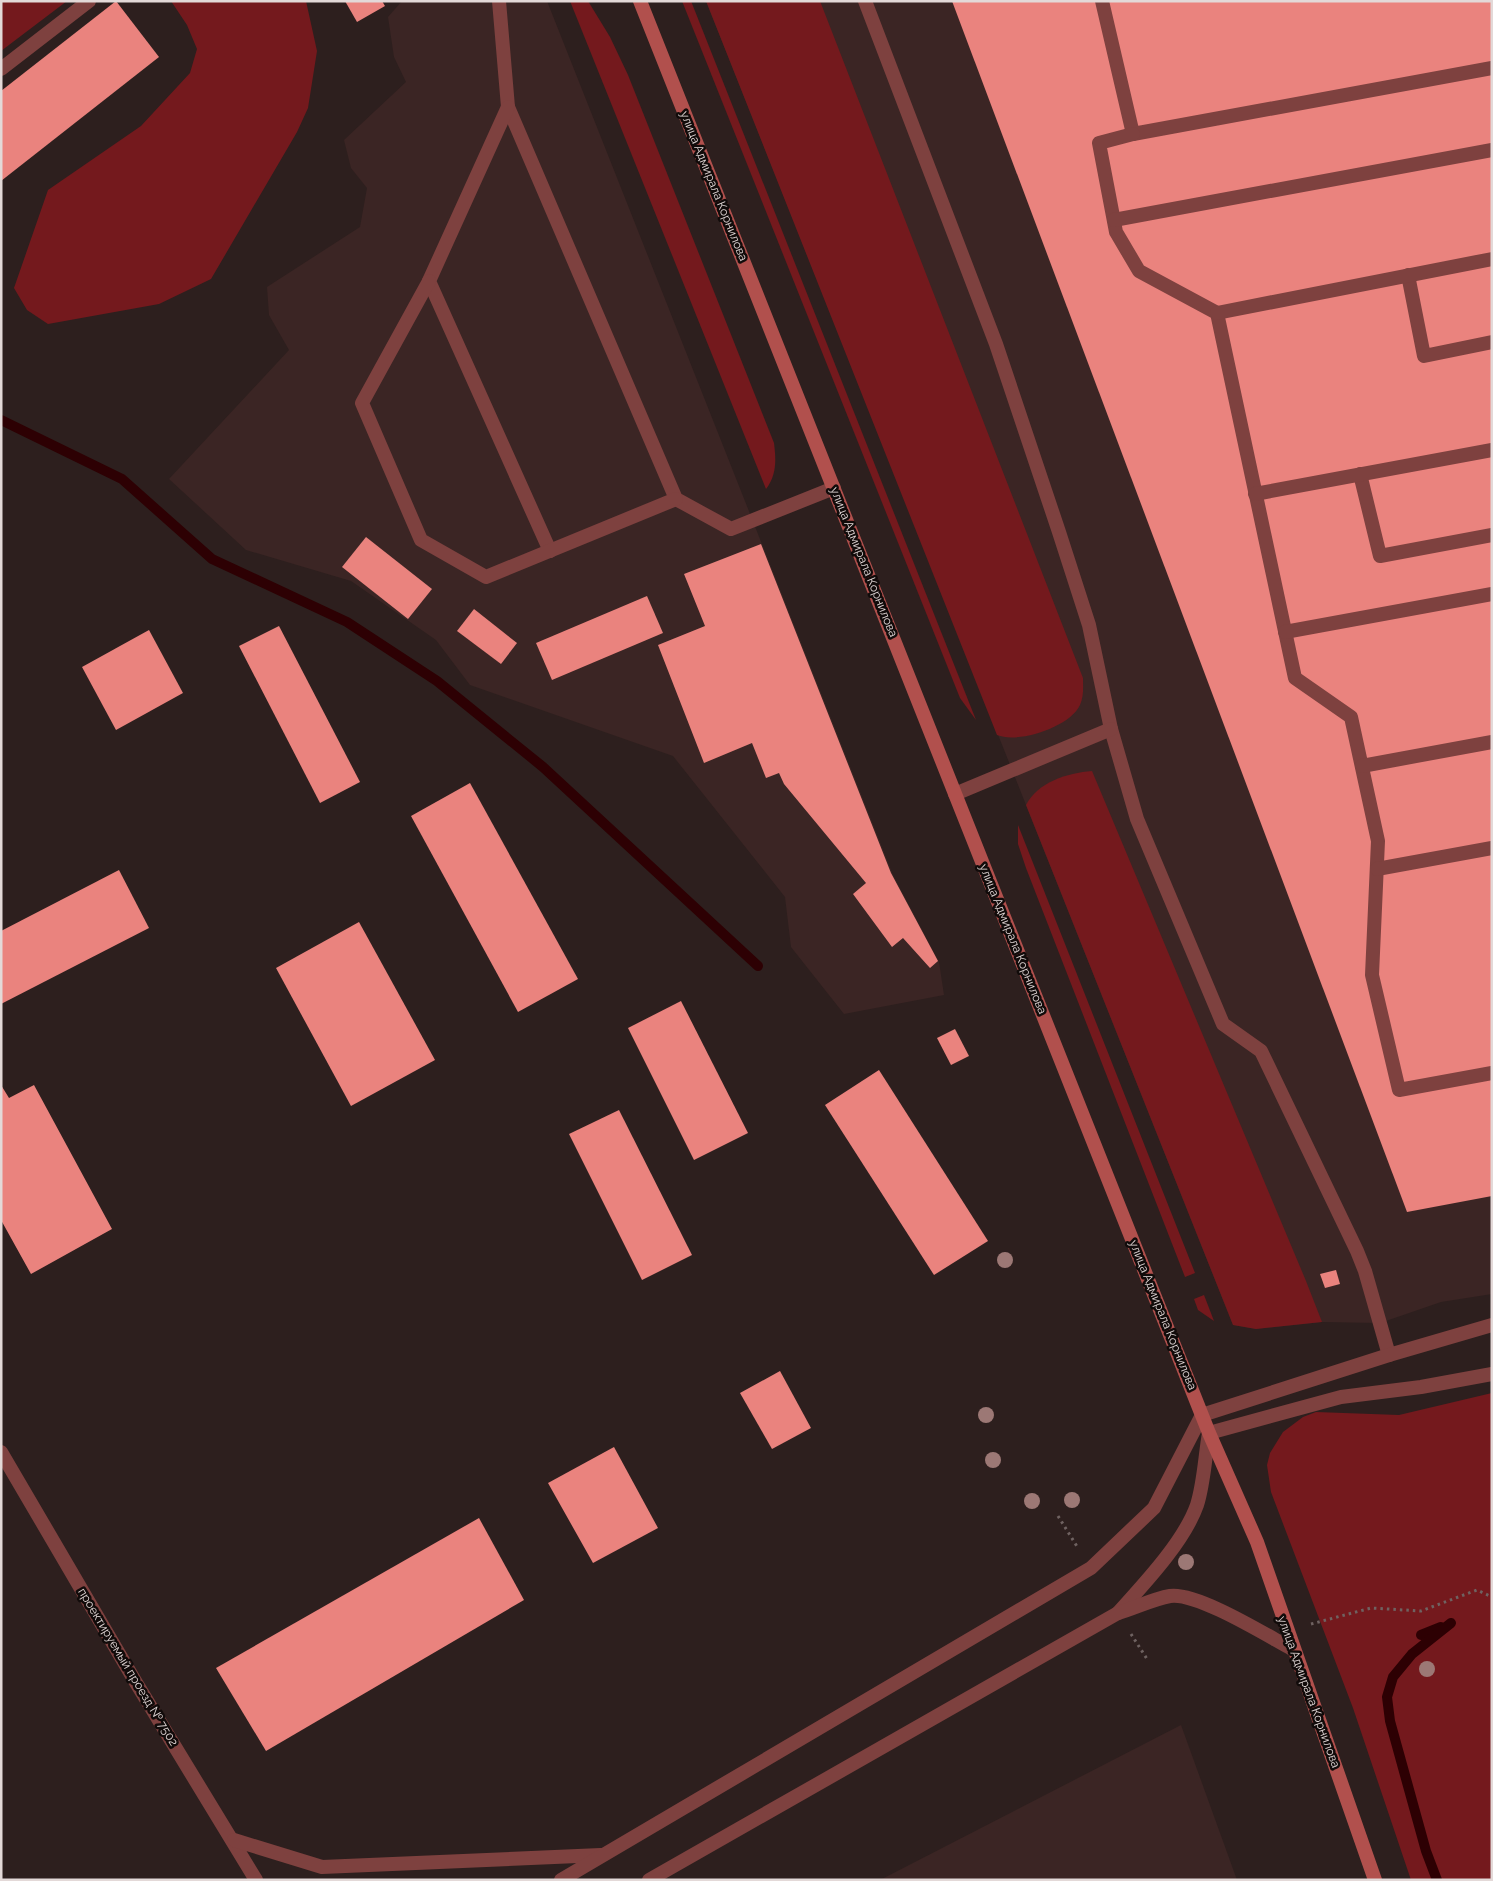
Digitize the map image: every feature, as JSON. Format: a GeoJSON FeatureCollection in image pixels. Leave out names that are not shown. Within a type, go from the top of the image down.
{"type":"FeatureCollection","features":[{"type":"Feature","properties":{"kind":"main road","name":"улица Адмирала Корнилова"},"geometry":{"type":"LineString","coordinates":[[640,1],[1209,1433],[1257,1542],[1292,1649],[1375,1880]]}},
{"type":"Feature","properties":{"kind":"street"},"geometry":{"type":"LineString","coordinates":[[1,69],[89,1]]}},
{"type":"Feature","properties":{"kind":"street"},"geometry":{"type":"LineString","coordinates":[[499,1],[508,107],[676,499],[732,529],[834,488]]}},
{"type":"Feature","properties":{"kind":"street"},"geometry":{"type":"LineString","coordinates":[[865,1],[999,354],[1089,625],[1111,729],[1137,819],[1223,1024],[1261,1051],[1360,1257],[1389,1355]]}},
{"type":"Feature","properties":{"kind":"street"},"geometry":{"type":"LineString","coordinates":[[1102,1],[1133,134]]}},
{"type":"Feature","properties":{"kind":"street"},"geometry":{"type":"LineString","coordinates":[[1492,68],[1133,134],[1099,143],[1116,232],[1139,271],[1217,313],[1492,259]]}},
{"type":"Feature","properties":{"kind":"street"},"geometry":{"type":"LineString","coordinates":[[508,107],[429,281],[362,403],[421,540],[486,577],[676,499]]}},
{"type":"Feature","properties":{"kind":"street"},"geometry":{"type":"LineString","coordinates":[[1114,220],[1492,150]]}},
{"type":"Feature","properties":{"kind":"street"},"geometry":{"type":"LineString","coordinates":[[1408,275],[1424,356],[1492,342]]}},
{"type":"Feature","properties":{"kind":"street"},"geometry":{"type":"LineString","coordinates":[[429,281],[550,551]]}},
{"type":"Feature","properties":{"kind":"street"},"geometry":{"type":"LineString","coordinates":[[1217,313],[1295,678],[1351,717],[1378,841],[1372,975],[1399,1090],[1492,1073]]}},
{"type":"Feature","properties":{"kind":"street"},"geometry":{"type":"LineString","coordinates":[[1255,494],[1492,450]]}},
{"type":"Feature","properties":{"kind":"street"},"geometry":{"type":"LineString","coordinates":[[1360,474],[1380,556],[1492,535]]}},
{"type":"Feature","properties":{"kind":"street"},"geometry":{"type":"LineString","coordinates":[[1285,632],[1492,594]]}},
{"type":"Feature","properties":{"kind":"street"},"geometry":{"type":"LineString","coordinates":[[955,794],[1111,729]]}},
{"type":"Feature","properties":{"kind":"street"},"geometry":{"type":"LineString","coordinates":[[1362,766],[1492,742]]}},
{"type":"Feature","properties":{"kind":"street"},"geometry":{"type":"LineString","coordinates":[[1377,869],[1492,848]]}},
{"type":"Feature","properties":{"kind":"street"},"geometry":{"type":"LineString","coordinates":[[562,1880],[601,1855],[1091,1568],[1154,1508],[1202,1415],[1389,1355],[1492,1325]]}},
{"type":"Feature","properties":{"kind":"street"},"geometry":{"type":"LineString","coordinates":[[1118,1613],[1156,1569],[1178,1539],[1197,1505],[1209,1433],[1341,1397],[1421,1387],[1492,1374]]}},
{"type":"Feature","properties":{"kind":"street","name":"проектируемый проезд № 7502"},"geometry":{"type":"LineString","coordinates":[[1,1452],[135,1681],[234,1840],[256,1880]]}},
{"type":"Feature","properties":{"kind":"street"},"geometry":{"type":"LineString","coordinates":[[649,1880],[1118,1613],[1171,1596],[1195,1601],[1218,1610],[1292,1649]]}},
{"type":"Feature","properties":{"kind":"street"},"geometry":{"type":"LineString","coordinates":[[234,1840],[322,1867],[601,1855]]}},
{"type":"Feature","properties":{"kind":"path"},"geometry":{"type":"LineString","coordinates":[[1286,1631],[1371,1608],[1420,1611],[1477,1590],[1492,1597]]}},
{"type":"Feature","properties":{"kind":"shaded area"},"geometry":{"type":"Polygon","coordinates":[[[1,1],[67,1],[1,51],[1,1]]]}},
{"type":"Feature","properties":{"kind":"shaded area"},"geometry":{"type":"Polygon","coordinates":[[[171,1],[306,1],[317,51],[308,108],[297,132],[211,279],[159,304],[48,324],[27,310],[14,288],[48,190],[141,126],[190,73],[197,49],[187,25],[171,1]]]}},
{"type":"Feature","properties":{"kind":"shaded area"},"geometry":{"type":"Polygon","coordinates":[[[402,1],[547,1],[893,875],[939,962],[944,995],[844,1014],[791,947],[785,897],[673,756],[470,685],[436,640],[351,581],[246,550],[169,479],[289,350],[269,315],[267,287],[360,227],[367,188],[351,168],[344,140],[406,82],[394,57],[388,17],[402,1]]]}},
{"type":"Feature","properties":{"kind":"shaded area"},"geometry":{"type":"Polygon","coordinates":[[[570,1],[588,1],[610,37],[628,75],[774,443],[775,467],[766,489],[570,1]]]}},
{"type":"Feature","properties":{"kind":"shaded area"},"geometry":{"type":"Polygon","coordinates":[[[682,1],[691,1],[976,720],[960,698],[682,1]]]}},
{"type":"Feature","properties":{"kind":"shaded area"},"geometry":{"type":"Polygon","coordinates":[[[706,1],[1492,1],[1492,1294],[1441,1302],[1380,1323],[1322,1322],[1256,1329],[1233,1325],[706,1]]]}},
{"type":"Feature","properties":{"kind":"shaded area"},"geometry":{"type":"Polygon","coordinates":[[[706,1],[820,1],[1083,678],[1083,695],[1080,705],[1074,713],[1055,727],[1043,732],[1017,737],[997,735],[706,1]]]}},
{"type":"Feature","properties":{"kind":"shaded area"},"geometry":{"type":"Polygon","coordinates":[[[1092,771],[1322,1322],[1256,1329],[1233,1325],[1026,805],[1038,790],[1054,780],[1092,771]]]}},
{"type":"Feature","properties":{"kind":"shaded area"},"geometry":{"type":"Polygon","coordinates":[[[1018,825],[1195,1273],[1185,1277],[1026,868],[1018,844],[1018,825]]]}},
{"type":"Feature","properties":{"kind":"shaded area"},"geometry":{"type":"Polygon","coordinates":[[[1204,1295],[1214,1321],[1198,1310],[1194,1299],[1204,1295]]]}},
{"type":"Feature","properties":{"kind":"shaded area"},"geometry":{"type":"Polygon","coordinates":[[[1492,1393],[1492,1880],[1411,1880],[1353,1708],[1271,1492],[1267,1465],[1270,1453],[1283,1432],[1303,1417],[1316,1412],[1399,1415],[1492,1393]]]}},
{"type":"Feature","properties":{"kind":"shaded area"},"geometry":{"type":"Polygon","coordinates":[[[1181,1725],[1237,1880],[880,1880],[1181,1725]]]}},
{"type":"Feature","properties":{"kind":"building"},"geometry":{"type":"Polygon","coordinates":[[[116,1],[159,57],[1,181],[1,91],[116,1]]]}},
{"type":"Feature","properties":{"kind":"building"},"geometry":{"type":"Polygon","coordinates":[[[345,1],[382,1],[385,6],[357,22],[345,1]]]}},
{"type":"Feature","properties":{"kind":"building"},"geometry":{"type":"Polygon","coordinates":[[[952,1],[1492,1],[1492,1196],[1407,1212],[952,1]]]}},
{"type":"Feature","properties":{"kind":"building"},"geometry":{"type":"Polygon","coordinates":[[[366,537],[432,589],[408,619],[342,567],[366,537]]]}},
{"type":"Feature","properties":{"kind":"building"},"geometry":{"type":"Polygon","coordinates":[[[761,544],[891,873],[938,961],[930,968],[903,938],[892,947],[853,894],[866,883],[784,784],[779,773],[766,778],[752,743],[704,763],[658,645],[705,626],[684,574],[761,544]]]}},
{"type":"Feature","properties":{"kind":"building"},"geometry":{"type":"Polygon","coordinates":[[[647,596],[663,633],[552,680],[536,643],[647,596]]]}},
{"type":"Feature","properties":{"kind":"building"},"geometry":{"type":"Polygon","coordinates":[[[474,609],[517,643],[501,664],[457,631],[474,609]]]}},
{"type":"Feature","properties":{"kind":"building"},"geometry":{"type":"Polygon","coordinates":[[[279,626],[360,782],[320,803],[239,646],[279,626]]]}},
{"type":"Feature","properties":{"kind":"building"},"geometry":{"type":"Polygon","coordinates":[[[149,630],[183,693],[116,730],[82,667],[149,630]]]}},
{"type":"Feature","properties":{"kind":"building"},"geometry":{"type":"Polygon","coordinates":[[[470,783],[578,979],[518,1012],[411,816],[470,783]]]}},
{"type":"Feature","properties":{"kind":"building"},"geometry":{"type":"Polygon","coordinates":[[[119,870],[149,928],[1,1004],[1,931],[119,870]]]}},
{"type":"Feature","properties":{"kind":"building"},"geometry":{"type":"Polygon","coordinates":[[[359,922],[435,1060],[351,1106],[276,968],[359,922]]]}},
{"type":"Feature","properties":{"kind":"building"},"geometry":{"type":"Polygon","coordinates":[[[681,1001],[748,1133],[694,1160],[628,1028],[681,1001]]]}},
{"type":"Feature","properties":{"kind":"building"},"geometry":{"type":"Polygon","coordinates":[[[955,1029],[969,1056],[951,1065],[937,1038],[955,1029]]]}},
{"type":"Feature","properties":{"kind":"building"},"geometry":{"type":"Polygon","coordinates":[[[879,1070],[988,1241],[934,1275],[825,1105],[879,1070]]]}},
{"type":"Feature","properties":{"kind":"building"},"geometry":{"type":"Polygon","coordinates":[[[1,1085],[9,1098],[34,1085],[112,1229],[31,1274],[1,1220],[1,1085]]]}},
{"type":"Feature","properties":{"kind":"building"},"geometry":{"type":"Polygon","coordinates":[[[619,1110],[692,1255],[642,1280],[569,1134],[619,1110]]]}},
{"type":"Feature","properties":{"kind":"building"},"geometry":{"type":"Polygon","coordinates":[[[1336,1270],[1340,1284],[1325,1288],[1320,1274],[1336,1270]]]}},
{"type":"Feature","properties":{"kind":"building"},"geometry":{"type":"Polygon","coordinates":[[[780,1371],[811,1428],[772,1449],[740,1393],[780,1371]]]}},
{"type":"Feature","properties":{"kind":"building"},"geometry":{"type":"Polygon","coordinates":[[[614,1447],[658,1528],[593,1563],[548,1483],[614,1447]]]}},
{"type":"Feature","properties":{"kind":"building"},"geometry":{"type":"Polygon","coordinates":[[[479,1518],[524,1600],[266,1751],[216,1668],[479,1518]]]}},
{"type":"Feature","properties":{"kind":"waterway"},"geometry":{"type":"LineString","coordinates":[[1,420],[122,479],[212,559],[347,622],[437,681],[543,767],[758,966]]}},
{"type":"Feature","properties":{"kind":"waterway"},"geometry":{"type":"LineString","coordinates":[[1437,1880],[1426,1851],[1390,1721],[1387,1697],[1393,1677],[1412,1654],[1451,1623]]}},
{"type":"Feature","properties":{"kind":"waterway"},"geometry":{"type":"LineString","coordinates":[[1421,1635],[1441,1627]]}}]}
